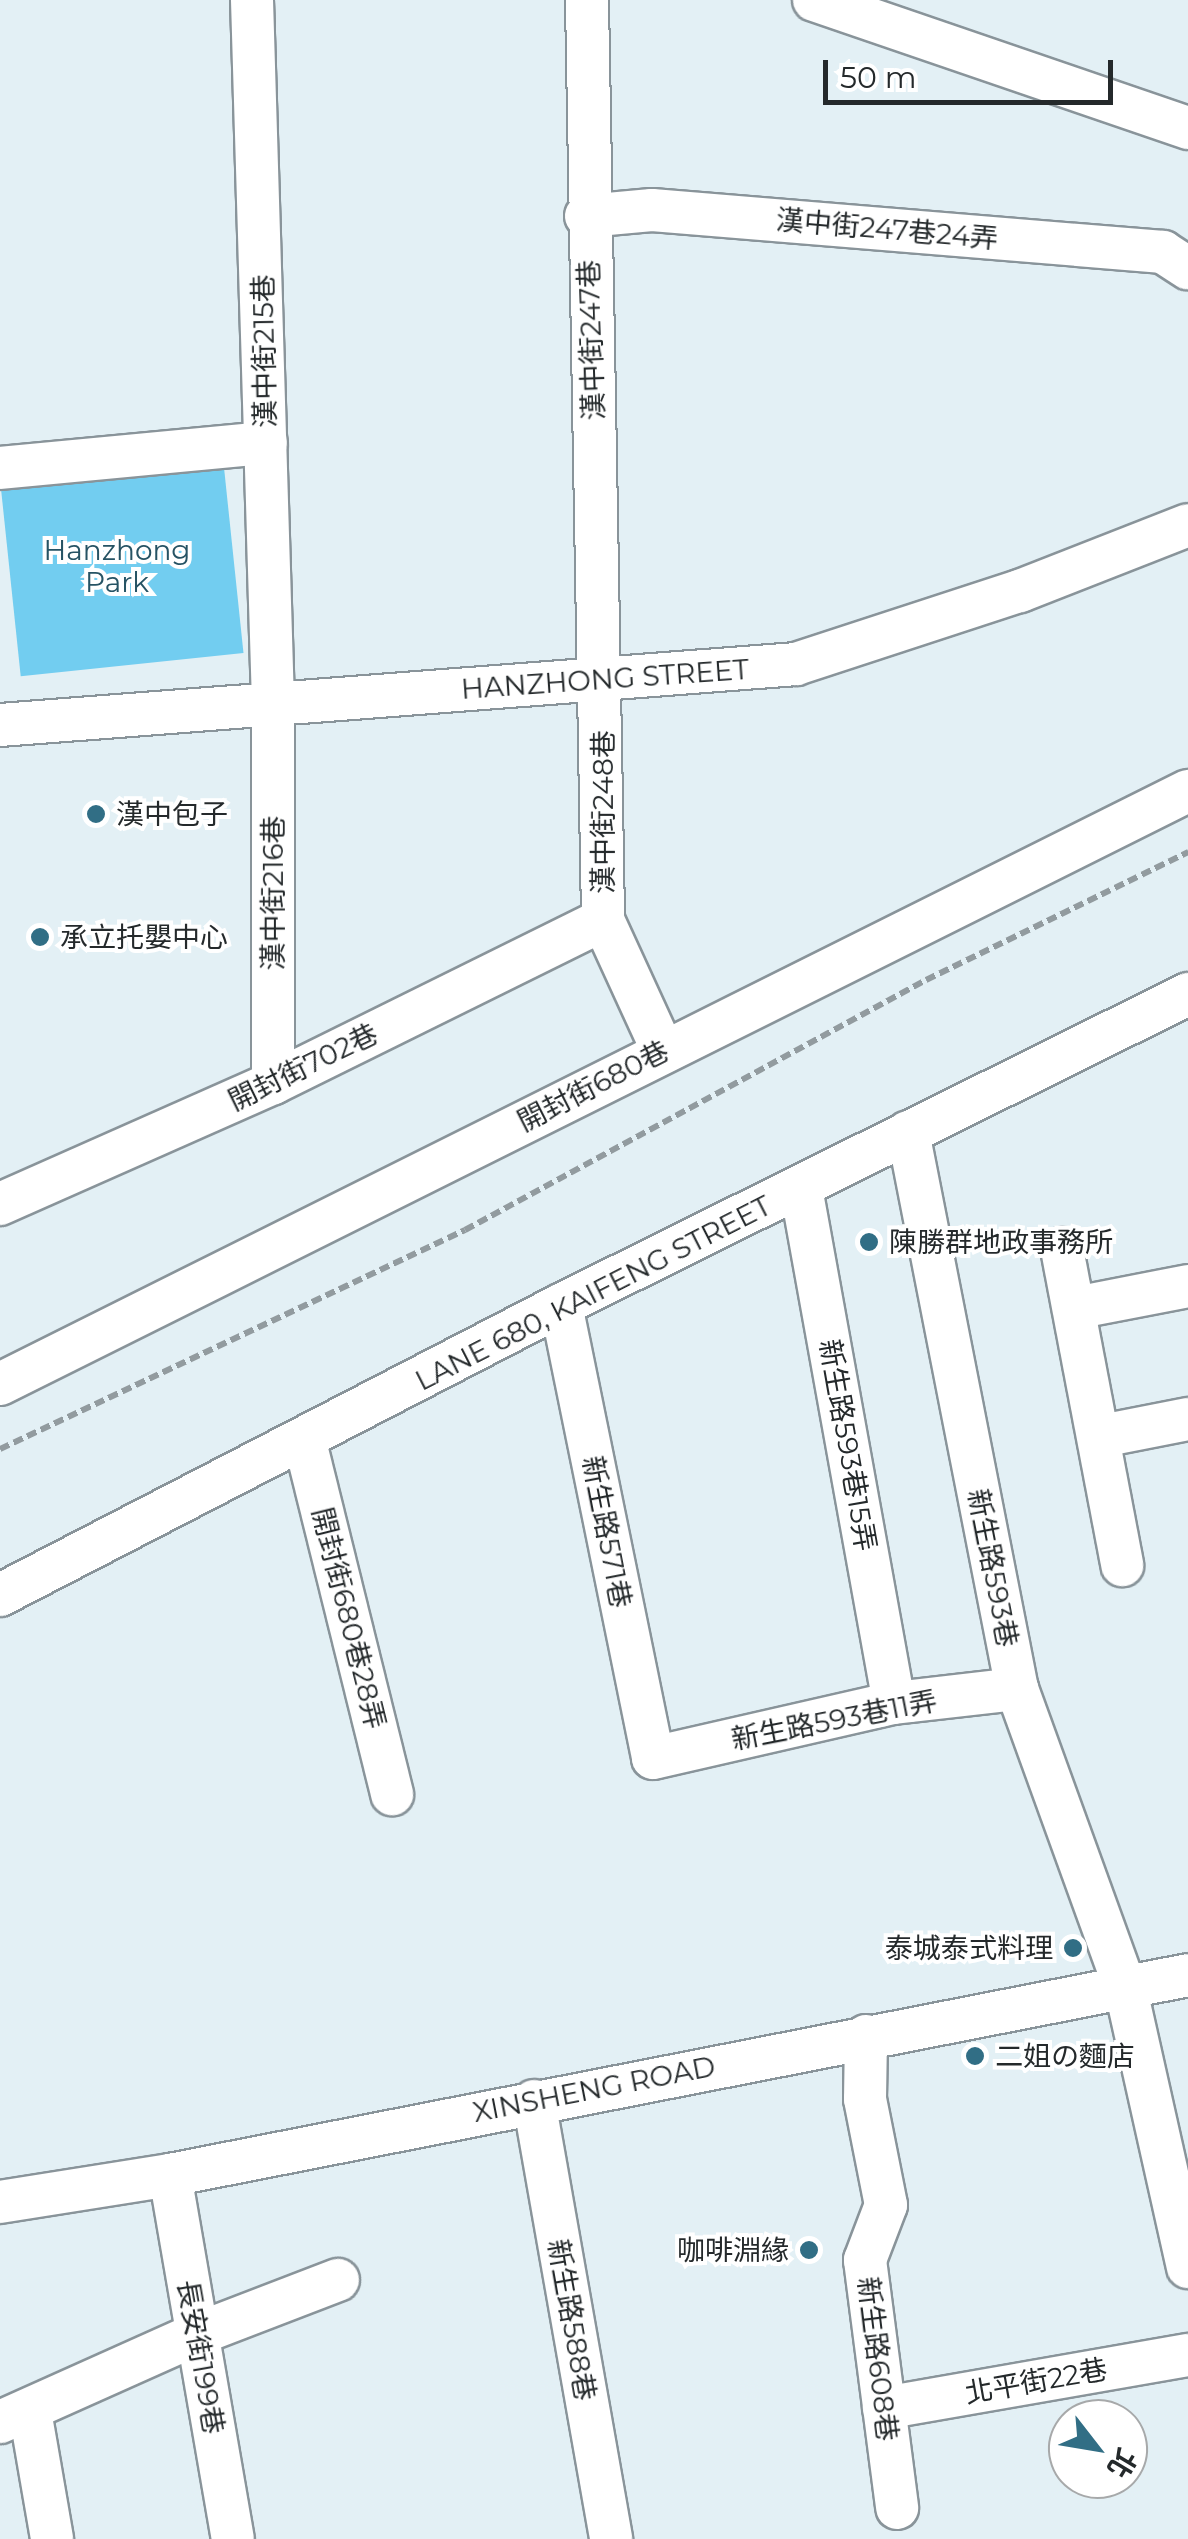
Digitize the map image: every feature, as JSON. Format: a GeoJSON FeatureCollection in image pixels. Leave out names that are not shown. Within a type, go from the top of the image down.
{"type":"FeatureCollection","features":[{"type":"Feature","properties":{"kind":"street","name":"漢中街215巷"},"geometry":{"type":"LineString","coordinates":[[252,0],[272,703]]}},
{"type":"Feature","properties":{"kind":"street","name":"漢中街247巷"},"geometry":{"type":"LineString","coordinates":[[586,0],[586,216],[603,680]]}},
{"type":"Feature","properties":{"kind":"street"},"geometry":{"type":"LineString","coordinates":[[814,0],[1188,128]]}},
{"type":"Feature","properties":{"kind":"street","name":"漢中街247巷24弄"},"geometry":{"type":"LineString","coordinates":[[586,216],[652,210],[1162,252],[1187,264]]}},
{"type":"Feature","properties":{"kind":"street"},"geometry":{"type":"LineString","coordinates":[[0,468],[266,443]]}},
{"type":"Feature","properties":{"kind":"street","name":"HANZHONG STREET"},"geometry":{"type":"LineString","coordinates":[[0,724],[796,664],[1020,591],[1188,525]]}},
{"type":"Feature","properties":{"kind":"street","name":"漢中街248巷"},"geometry":{"type":"LineString","coordinates":[[603,680],[603,920],[663,1051]]}},
{"type":"Feature","properties":{"kind":"street","name":"漢中街216巷"},"geometry":{"type":"LineString","coordinates":[[272,703],[273,1083]]}},
{"type":"Feature","properties":{"kind":"street","name":"開封街680巷"},"geometry":{"type":"LineString","coordinates":[[5,1369],[663,1051],[1188,791]]}},
{"type":"Feature","properties":{"kind":"street","name":"開封街702巷"},"geometry":{"type":"LineString","coordinates":[[0,1204],[273,1083],[603,920]]}},
{"type":"Feature","properties":{"kind":"street","name":"LANE 680, KAIFENG STREET"},"geometry":{"type":"LineString","coordinates":[[0,1596],[305,1442],[561,1305],[1188,994]]}},
{"type":"Feature","properties":{"kind":"street","name":"新生路593巷"},"geometry":{"type":"LineString","coordinates":[[908,1132],[1017,1689],[1126,1990],[1188,2267]]}},
{"type":"Feature","properties":{"kind":"street","name":"新生路593巷15弄"},"geometry":{"type":"LineString","coordinates":[[801,1188],[894,1703]]}},
{"type":"Feature","properties":{"kind":"street"},"geometry":{"type":"LineString","coordinates":[[1062,1249],[1101,1436],[1122,1565]]}},
{"type":"Feature","properties":{"kind":"street"},"geometry":{"type":"LineString","coordinates":[[1074,1308],[1188,1286]]}},
{"type":"Feature","properties":{"kind":"street","name":"新生路571巷"},"geometry":{"type":"LineString","coordinates":[[561,1305],[653,1758]]}},
{"type":"Feature","properties":{"kind":"street"},"geometry":{"type":"LineString","coordinates":[[1101,1436],[1188,1419]]}},
{"type":"Feature","properties":{"kind":"street","name":"開封街680巷28弄"},"geometry":{"type":"LineString","coordinates":[[305,1442],[392,1794]]}},
{"type":"Feature","properties":{"kind":"street","name":"新生路593巷11弄"},"geometry":{"type":"LineString","coordinates":[[653,1758],[894,1703],[1017,1689]]}},
{"type":"Feature","properties":{"kind":"street","name":"XINSHENG ROAD"},"geometry":{"type":"LineString","coordinates":[[0,2202],[170,2175],[1188,1975]]}},
{"type":"Feature","properties":{"kind":"street","name":"新生路608巷"},"geometry":{"type":"LineString","coordinates":[[866,2036],[865,2099],[886,2205],[864,2260],[897,2508]]}},
{"type":"Feature","properties":{"kind":"street","name":"新生路588巷"},"geometry":{"type":"LineString","coordinates":[[534,2101],[610,2539]]}},
{"type":"Feature","properties":{"kind":"street","name":"長安街199巷"},"geometry":{"type":"LineString","coordinates":[[170,2175],[232,2539]]}},
{"type":"Feature","properties":{"kind":"street"},"geometry":{"type":"LineString","coordinates":[[52,2539],[15,2416],[197,2334],[338,2280]]}},
{"type":"Feature","properties":{"kind":"street","name":"北平街22巷"},"geometry":{"type":"LineString","coordinates":[[884,2408],[1188,2355]]}},
{"type":"Feature","properties":{"kind":"path"},"geometry":{"type":"LineString","coordinates":[[0,1450],[465,1230],[926,980],[1188,852]]}},
{"type":"Feature","properties":{"kind":"green space","name":"Hanzhong Park"},"geometry":{"type":"Polygon","coordinates":[[[223,458],[243,653],[21,676],[0,481],[223,458]]]}},
{"type":"Feature","properties":{"kind":"place","name":"漢中包子"},"geometry":{"type":"Point","coordinates":[96,814]}},
{"type":"Feature","properties":{"kind":"place","name":"承立托嬰中心"},"geometry":{"type":"Point","coordinates":[40,937]}},
{"type":"Feature","properties":{"kind":"place","name":"陳勝群地政事務所"},"geometry":{"type":"Point","coordinates":[869,1242]}},
{"type":"Feature","properties":{"kind":"place","name":"泰城泰式料理"},"geometry":{"type":"Point","coordinates":[1073,1948]}},
{"type":"Feature","properties":{"kind":"place","name":"二姐の麵店"},"geometry":{"type":"Point","coordinates":[975,2056]}},
{"type":"Feature","properties":{"kind":"place","name":"咖啡淵緣"},"geometry":{"type":"Point","coordinates":[809,2250]}}]}
